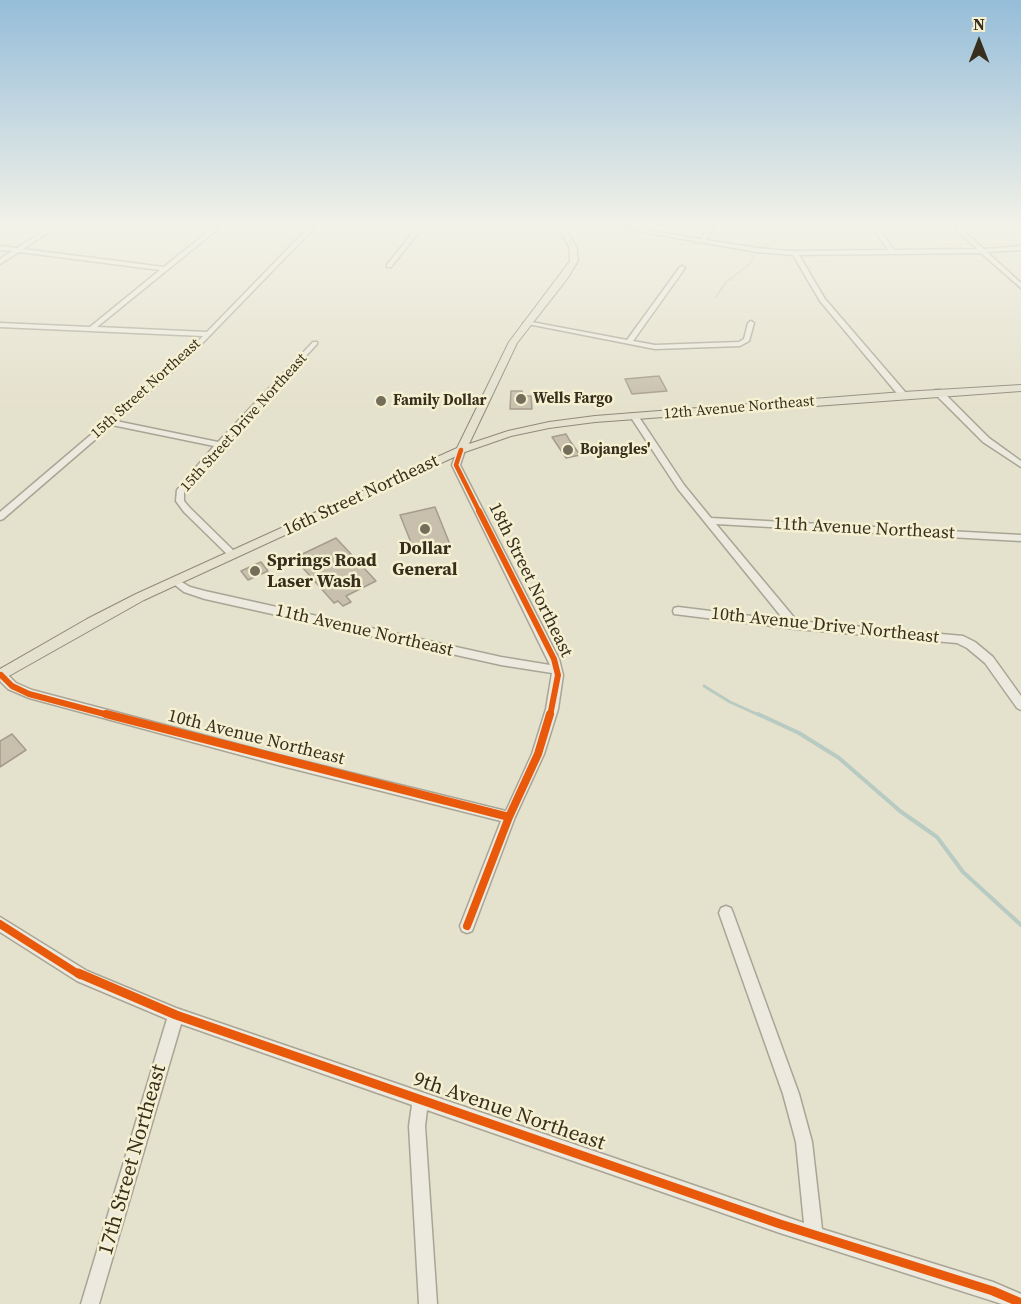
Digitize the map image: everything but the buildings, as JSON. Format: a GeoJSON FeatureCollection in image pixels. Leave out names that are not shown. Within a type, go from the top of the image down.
{"type":"FeatureCollection","features":[{"type":"Feature","properties":{"kind":"main road","name":"16th Street Northeast"},"geometry":{"type":"LineString","coordinates":[[0,675],[98,618],[175,580],[461,450],[505,356],[526,323],[554,289]]}},
{"type":"Feature","properties":{"kind":"main road","name":"12th Avenue Northeast"},"geometry":{"type":"LineString","coordinates":[[461,450],[518,432],[563,423],[903,394],[1021,388]]}},
{"type":"Feature","properties":{"kind":"main road"},"geometry":{"type":"LineString","coordinates":[[477,416],[481,426],[486,429],[518,432]]}},
{"type":"Feature","properties":{"kind":"street"},"geometry":{"type":"LineString","coordinates":[[91,329],[141,289]]}},
{"type":"Feature","properties":{"kind":"street","name":"15th Street Northeast"},"geometry":{"type":"LineString","coordinates":[[0,517],[188,355],[252,289]]}},
{"type":"Feature","properties":{"kind":"street"},"geometry":{"type":"LineString","coordinates":[[628,343],[667,289]]}},
{"type":"Feature","properties":{"kind":"street"},"geometry":{"type":"LineString","coordinates":[[816,289],[822,300],[903,394]]}},
{"type":"Feature","properties":{"kind":"street"},"geometry":{"type":"LineString","coordinates":[[526,323],[651,347],[737,345],[746,341],[751,323]]}},
{"type":"Feature","properties":{"kind":"street"},"geometry":{"type":"LineString","coordinates":[[0,325],[208,334]]}},
{"type":"Feature","properties":{"kind":"street","name":"15th Street Drive Northeast"},"geometry":{"type":"LineString","coordinates":[[233,555],[187,510],[179,498],[183,486],[315,343]]}},
{"type":"Feature","properties":{"kind":"street"},"geometry":{"type":"LineString","coordinates":[[938,392],[986,440],[1021,465]]}},
{"type":"Feature","properties":{"kind":"street"},"geometry":{"type":"LineString","coordinates":[[634,416],[662,462],[793,624]]}},
{"type":"Feature","properties":{"kind":"street"},"geometry":{"type":"LineString","coordinates":[[110,422],[219,446]]}},
{"type":"Feature","properties":{"kind":"street","name":"18th Street Northeast"},"geometry":{"type":"LineString","coordinates":[[461,450],[456,465],[557,669],[558,683],[538,754],[509,817],[467,926]]}},
{"type":"Feature","properties":{"kind":"street","name":"11th Avenue Northeast"},"geometry":{"type":"LineString","coordinates":[[708,521],[1021,538]]}},
{"type":"Feature","properties":{"kind":"street","name":"11th Avenue Northeast"},"geometry":{"type":"LineString","coordinates":[[175,580],[187,590],[200,594],[501,661],[557,669]]}},
{"type":"Feature","properties":{"kind":"street","name":"10th Avenue Drive Northeast"},"geometry":{"type":"LineString","coordinates":[[678,611],[959,639],[971,645],[989,660],[1021,705]]}},
{"type":"Feature","properties":{"kind":"street","name":"10th Avenue Northeast"},"geometry":{"type":"LineString","coordinates":[[0,675],[12,686],[29,694],[278,760],[509,817]]}},
{"type":"Feature","properties":{"kind":"street"},"geometry":{"type":"LineString","coordinates":[[726,913],[791,1094],[805,1153],[814,1235]]}},
{"type":"Feature","properties":{"kind":"street","name":"9th Avenue Northeast"},"geometry":{"type":"LineString","coordinates":[[0,924],[82,976],[176,1015],[814,1235],[993,1291],[1021,1303]]}},
{"type":"Feature","properties":{"kind":"street","name":"17th Street Northeast"},"geometry":{"type":"LineString","coordinates":[[90,1304],[176,1015]]}},
{"type":"Feature","properties":{"kind":"street"},"geometry":{"type":"LineString","coordinates":[[421,1099],[417,1126],[428,1304]]}},
{"type":"Feature","properties":{"kind":"waterway"},"geometry":{"type":"LineString","coordinates":[[716,297],[721,289]]}},
{"type":"Feature","properties":{"kind":"waterway"},"geometry":{"type":"LineString","coordinates":[[704,686],[730,702],[761,716]]}},
{"type":"Feature","properties":{"kind":"waterway"},"geometry":{"type":"LineString","coordinates":[[758,714],[799,733],[839,758],[900,811],[937,837],[963,872],[1021,925]]}},
{"type":"Feature","properties":{"kind":"cycle path"},"geometry":{"type":"LineString","coordinates":[[461,450],[456,465],[554,659],[558,675],[552,709],[538,754],[509,817],[467,926]]}},
{"type":"Feature","properties":{"kind":"cycle path"},"geometry":{"type":"LineString","coordinates":[[1,675],[12,686],[29,694],[278,760],[509,817]]}},
{"type":"Feature","properties":{"kind":"cycle path"},"geometry":{"type":"LineString","coordinates":[[0,924],[82,976],[176,1015],[780,1224],[993,1291],[1021,1303]]}},
{"type":"Feature","properties":{"kind":"place","name":"Wells Fargo"},"geometry":{"type":"Point","coordinates":[521,399]}},
{"type":"Feature","properties":{"kind":"place","name":"Family Dollar"},"geometry":{"type":"Point","coordinates":[381,401]}},
{"type":"Feature","properties":{"kind":"place","name":"Bojangles'"},"geometry":{"type":"Point","coordinates":[568,450]}},
{"type":"Feature","properties":{"kind":"place","name":"Dollar General"},"geometry":{"type":"Point","coordinates":[425,529]}},
{"type":"Feature","properties":{"kind":"place","name":"Springs Road Laser Wash"},"geometry":{"type":"Point","coordinates":[255,571]}}]}
